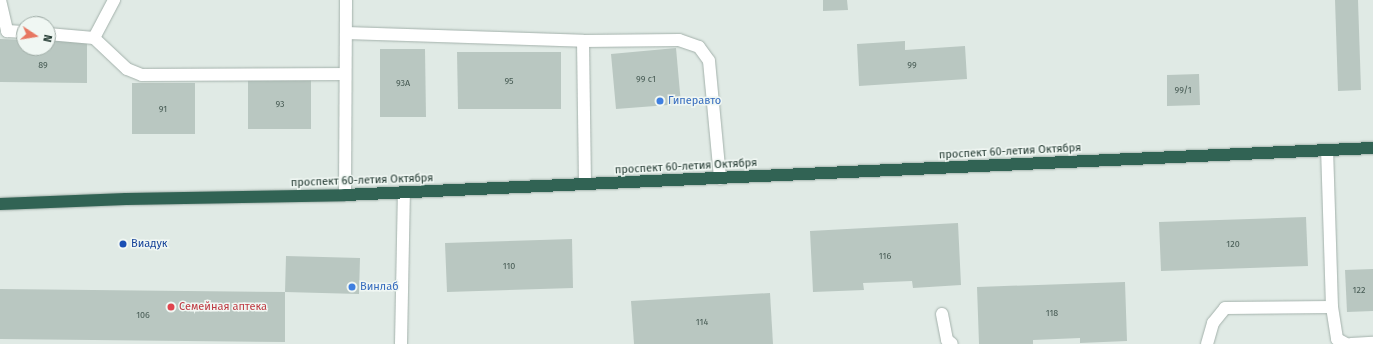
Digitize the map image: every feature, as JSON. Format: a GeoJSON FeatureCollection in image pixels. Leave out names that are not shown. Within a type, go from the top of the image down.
{"type":"FeatureCollection","features":[{"type":"Feature","properties":{"kind":"highway","name":"проспект 60-летия Октября"},"geometry":{"type":"LineString","coordinates":[[0,204],[126,199],[345,195],[1373,148]]}},
{"type":"Feature","properties":{"kind":"street"},"geometry":{"type":"LineString","coordinates":[[0,0],[3,32],[16,32]]}},
{"type":"Feature","properties":{"kind":"street"},"geometry":{"type":"LineString","coordinates":[[94,38],[114,0]]}},
{"type":"Feature","properties":{"kind":"street"},"geometry":{"type":"LineString","coordinates":[[345,195],[346,0]]}},
{"type":"Feature","properties":{"kind":"street"},"geometry":{"type":"LineString","coordinates":[[346,32],[583,41],[679,40],[699,47],[709,61],[720,178]]}},
{"type":"Feature","properties":{"kind":"street"},"geometry":{"type":"LineString","coordinates":[[56,35],[94,38],[127,69],[142,76],[345,74]]}},
{"type":"Feature","properties":{"kind":"street"},"geometry":{"type":"LineString","coordinates":[[583,41],[585,184]]}},
{"type":"Feature","properties":{"kind":"street"},"geometry":{"type":"LineString","coordinates":[[1328,150],[1332,307],[1337,339],[1346,344]]}},
{"type":"Feature","properties":{"kind":"street"},"geometry":{"type":"LineString","coordinates":[[402,344],[404,192]]}},
{"type":"Feature","properties":{"kind":"street"},"geometry":{"type":"LineString","coordinates":[[1208,344],[1213,323],[1225,308],[1332,307]]}},
{"type":"Feature","properties":{"kind":"street"},"geometry":{"type":"LineString","coordinates":[[942,314],[947,340],[952,344]]}},
{"type":"Feature","properties":{"kind":"street"},"geometry":{"type":"LineString","coordinates":[[1351,344],[1373,343]]}},
{"type":"Feature","properties":{"kind":"building"},"geometry":{"type":"Polygon","coordinates":[[[823,0],[847,0],[848,10],[823,11],[823,0]]]}},
{"type":"Feature","properties":{"kind":"building"},"geometry":{"type":"Polygon","coordinates":[[[1335,0],[1358,0],[1361,90],[1338,91],[1335,0]]]}},
{"type":"Feature","properties":{"kind":"building"},"geometry":{"type":"Polygon","coordinates":[[[0,39],[16,40],[16,56],[56,56],[56,40],[87,40],[87,83],[0,82],[0,39]]]}},
{"type":"Feature","properties":{"kind":"building"},"geometry":{"type":"Polygon","coordinates":[[[905,41],[905,50],[965,46],[967,79],[859,86],[857,44],[905,41]]]}},
{"type":"Feature","properties":{"kind":"building"},"geometry":{"type":"Polygon","coordinates":[[[676,48],[681,104],[616,109],[611,54],[676,48]]]}},
{"type":"Feature","properties":{"kind":"building"},"geometry":{"type":"Polygon","coordinates":[[[380,49],[425,49],[426,117],[380,117],[380,49]]]}},
{"type":"Feature","properties":{"kind":"building"},"geometry":{"type":"Polygon","coordinates":[[[457,52],[561,52],[561,109],[458,109],[457,52]]]}},
{"type":"Feature","properties":{"kind":"building"},"geometry":{"type":"Polygon","coordinates":[[[1199,74],[1200,105],[1167,106],[1167,75],[1199,74]]]}},
{"type":"Feature","properties":{"kind":"building"},"geometry":{"type":"Polygon","coordinates":[[[248,78],[311,78],[311,129],[248,129],[248,78]]]}},
{"type":"Feature","properties":{"kind":"building"},"geometry":{"type":"Polygon","coordinates":[[[132,83],[195,83],[195,134],[132,134],[132,83]]]}},
{"type":"Feature","properties":{"kind":"building"},"geometry":{"type":"Polygon","coordinates":[[[1306,217],[1308,266],[1161,271],[1159,222],[1306,217]]]}},
{"type":"Feature","properties":{"kind":"building"},"geometry":{"type":"Polygon","coordinates":[[[958,223],[961,285],[913,288],[912,281],[863,283],[864,290],[813,292],[810,231],[958,223]]]}},
{"type":"Feature","properties":{"kind":"building"},"geometry":{"type":"Polygon","coordinates":[[[572,239],[573,288],[447,292],[445,243],[572,239]]]}},
{"type":"Feature","properties":{"kind":"building"},"geometry":{"type":"Polygon","coordinates":[[[286,256],[360,258],[359,294],[285,292],[286,256]]]}},
{"type":"Feature","properties":{"kind":"building"},"geometry":{"type":"Polygon","coordinates":[[[1373,269],[1373,311],[1347,312],[1345,270],[1373,269]]]}},
{"type":"Feature","properties":{"kind":"building"},"geometry":{"type":"Polygon","coordinates":[[[1125,282],[1127,341],[1080,343],[1080,338],[1033,340],[1033,344],[979,344],[977,287],[1125,282]]]}},
{"type":"Feature","properties":{"kind":"building"},"geometry":{"type":"Polygon","coordinates":[[[0,289],[285,292],[285,342],[0,339],[0,289]]]}},
{"type":"Feature","properties":{"kind":"building"},"geometry":{"type":"Polygon","coordinates":[[[770,293],[773,344],[634,344],[631,301],[770,293]]]}},
{"type":"Feature","properties":{"kind":"place","name":"Гиперавто"},"geometry":{"type":"Point","coordinates":[660,101]}},
{"type":"Feature","properties":{"kind":"place","name":"Виадук"},"geometry":{"type":"Point","coordinates":[123,244]}},
{"type":"Feature","properties":{"kind":"place","name":"Винлаб"},"geometry":{"type":"Point","coordinates":[352,287]}},
{"type":"Feature","properties":{"kind":"place","name":"Семейная аптека"},"geometry":{"type":"Point","coordinates":[171,307]}}]}
